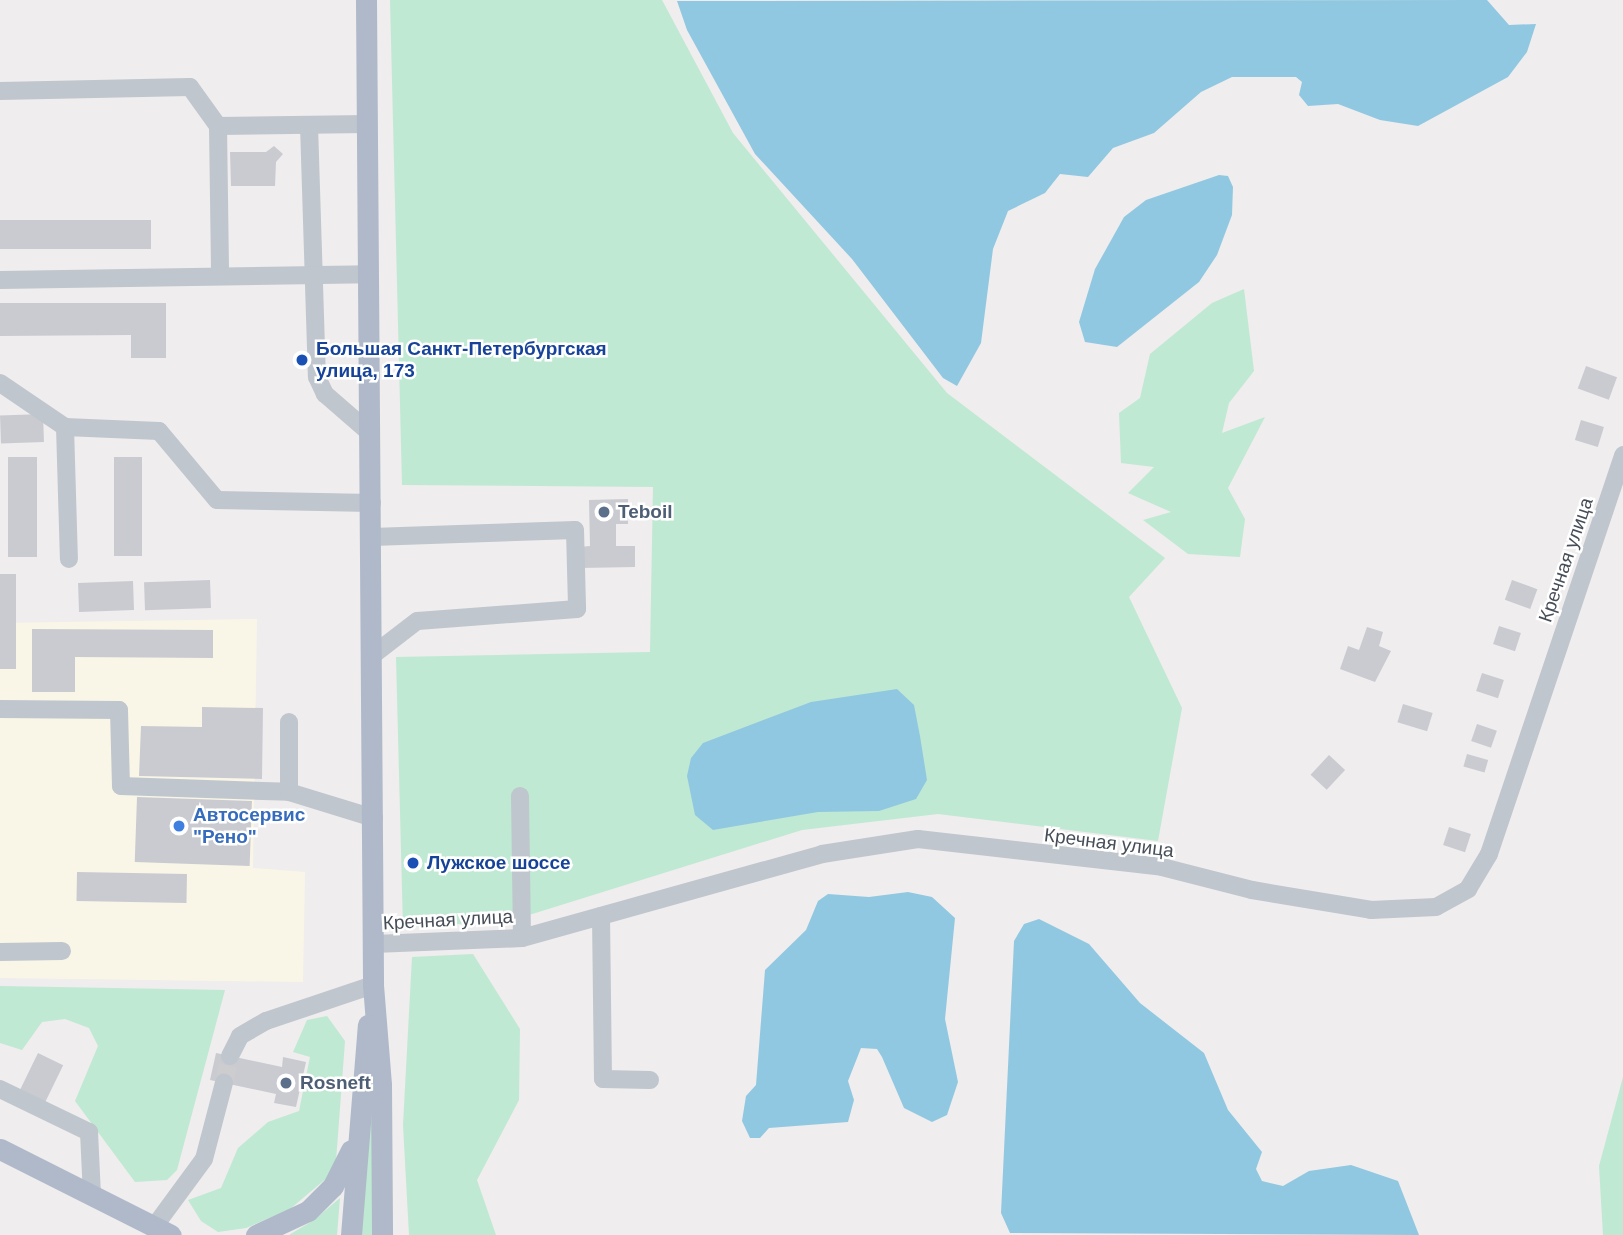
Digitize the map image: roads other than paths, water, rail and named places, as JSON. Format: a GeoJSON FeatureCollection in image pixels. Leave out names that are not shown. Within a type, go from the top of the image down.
{"type":"FeatureCollection","features":[{"type":"Feature","properties":{"kind":"main road"},"geometry":{"type":"LineString","coordinates":[[351,1235],[355,1142],[373,985],[374,944],[366,0]]}},
{"type":"Feature","properties":{"kind":"main road"},"geometry":{"type":"LineString","coordinates":[[373,985],[381,1085],[382,1235]]}},
{"type":"Feature","properties":{"kind":"main road"},"geometry":{"type":"LineString","coordinates":[[256,1235],[308,1211],[333,1186],[355,1142]]}},
{"type":"Feature","properties":{"kind":"main road"},"geometry":{"type":"LineString","coordinates":[[0,1149],[163,1231]]}},
{"type":"Feature","properties":{"kind":"street"},"geometry":{"type":"LineString","coordinates":[[0,91],[190,87],[218,126],[220,275]]}},
{"type":"Feature","properties":{"kind":"street"},"geometry":{"type":"LineString","coordinates":[[218,126],[367,124]]}},
{"type":"Feature","properties":{"kind":"street"},"geometry":{"type":"LineString","coordinates":[[309,125],[317,377],[325,394],[371,433]]}},
{"type":"Feature","properties":{"kind":"street"},"geometry":{"type":"LineString","coordinates":[[0,280],[369,274]]}},
{"type":"Feature","properties":{"kind":"street"},"geometry":{"type":"LineString","coordinates":[[0,383],[65,427],[159,431],[217,500],[372,503]]}},
{"type":"Feature","properties":{"kind":"street"},"geometry":{"type":"LineString","coordinates":[[65,427],[69,559]]}},
{"type":"Feature","properties":{"kind":"street","name":"Кречная улица"},"geometry":{"type":"LineString","coordinates":[[374,944],[522,938],[822,854],[918,839],[1162,867],[1252,890],[1371,911],[1436,907],[1468,889],[1489,854],[1623,455]]}},
{"type":"Feature","properties":{"kind":"street"},"geometry":{"type":"LineString","coordinates":[[372,537],[575,530],[577,609],[417,621],[373,655]]}},
{"type":"Feature","properties":{"kind":"street"},"geometry":{"type":"LineString","coordinates":[[0,709],[119,710],[121,786],[289,792],[374,818]]}},
{"type":"Feature","properties":{"kind":"street"},"geometry":{"type":"LineString","coordinates":[[289,722],[289,792]]}},
{"type":"Feature","properties":{"kind":"street"},"geometry":{"type":"LineString","coordinates":[[520,796],[522,938]]}},
{"type":"Feature","properties":{"kind":"street"},"geometry":{"type":"LineString","coordinates":[[601,916],[603,1079],[650,1080]]}},
{"type":"Feature","properties":{"kind":"street"},"geometry":{"type":"LineString","coordinates":[[0,952],[62,951]]}},
{"type":"Feature","properties":{"kind":"street"},"geometry":{"type":"LineString","coordinates":[[230,1056],[240,1036],[266,1021],[373,985]]}},
{"type":"Feature","properties":{"kind":"street"},"geometry":{"type":"LineString","coordinates":[[163,1231],[204,1159],[223,1083]]}},
{"type":"Feature","properties":{"kind":"street"},"geometry":{"type":"LineString","coordinates":[[0,1089],[89,1132],[92,1195]]}},
{"type":"Feature","properties":{"kind":"water"},"geometry":{"type":"Polygon","coordinates":[[[1487,0],[1509,25],[1536,24],[1527,52],[1508,77],[1418,126],[1380,120],[1338,104],[1308,106],[1299,95],[1302,82],[1296,77],[1232,77],[1201,92],[1154,133],[1113,148],[1088,177],[1060,174],[1045,193],[1008,211],[993,249],[981,343],[957,386],[943,378],[852,259],[755,154],[687,30],[677,1],[1487,0]]]}},
{"type":"Feature","properties":{"kind":"water"},"geometry":{"type":"Polygon","coordinates":[[[1219,175],[1228,176],[1233,187],[1232,215],[1217,255],[1199,282],[1117,347],[1085,342],[1079,322],[1095,269],[1124,217],[1146,200],[1219,175]]]}},
{"type":"Feature","properties":{"kind":"water"},"geometry":{"type":"Polygon","coordinates":[[[897,689],[914,705],[920,736],[927,780],[916,799],[879,811],[818,812],[713,830],[695,815],[687,776],[691,758],[703,743],[811,702],[897,689]]]}},
{"type":"Feature","properties":{"kind":"water"},"geometry":{"type":"Polygon","coordinates":[[[908,892],[932,897],[955,918],[945,1019],[958,1082],[947,1115],[932,1122],[904,1108],[877,1049],[861,1048],[848,1081],[854,1100],[848,1122],[769,1128],[760,1138],[750,1138],[742,1121],[746,1096],[756,1085],[765,970],[806,930],[818,901],[828,894],[869,897],[908,892]]]}},
{"type":"Feature","properties":{"kind":"water"},"geometry":{"type":"Polygon","coordinates":[[[1039,919],[1089,944],[1140,1003],[1204,1053],[1228,1110],[1262,1152],[1256,1169],[1262,1181],[1283,1186],[1309,1171],[1351,1165],[1398,1181],[1419,1235],[1010,1233],[1001,1213],[1014,941],[1024,924],[1039,919]]]}},
{"type":"Feature","properties":{"kind":"tunnel"},"geometry":{"type":"LineString","coordinates":[[224,1083],[230,1056]]}},
{"type":"Feature","properties":{"kind":"place","name":"Большая Санкт-Петербургская улица, 173"},"geometry":{"type":"Point","coordinates":[302,360]}},
{"type":"Feature","properties":{"kind":"place","name":"Teboil"},"geometry":{"type":"Point","coordinates":[604,512]}},
{"type":"Feature","properties":{"kind":"place","name":"Автосервис \"Рено\""},"geometry":{"type":"Point","coordinates":[179,826]}},
{"type":"Feature","properties":{"kind":"place","name":"Лужское шоссе"},"geometry":{"type":"Point","coordinates":[413,863]}},
{"type":"Feature","properties":{"kind":"place","name":"Rosneft"},"geometry":{"type":"Point","coordinates":[286,1083]}}]}
